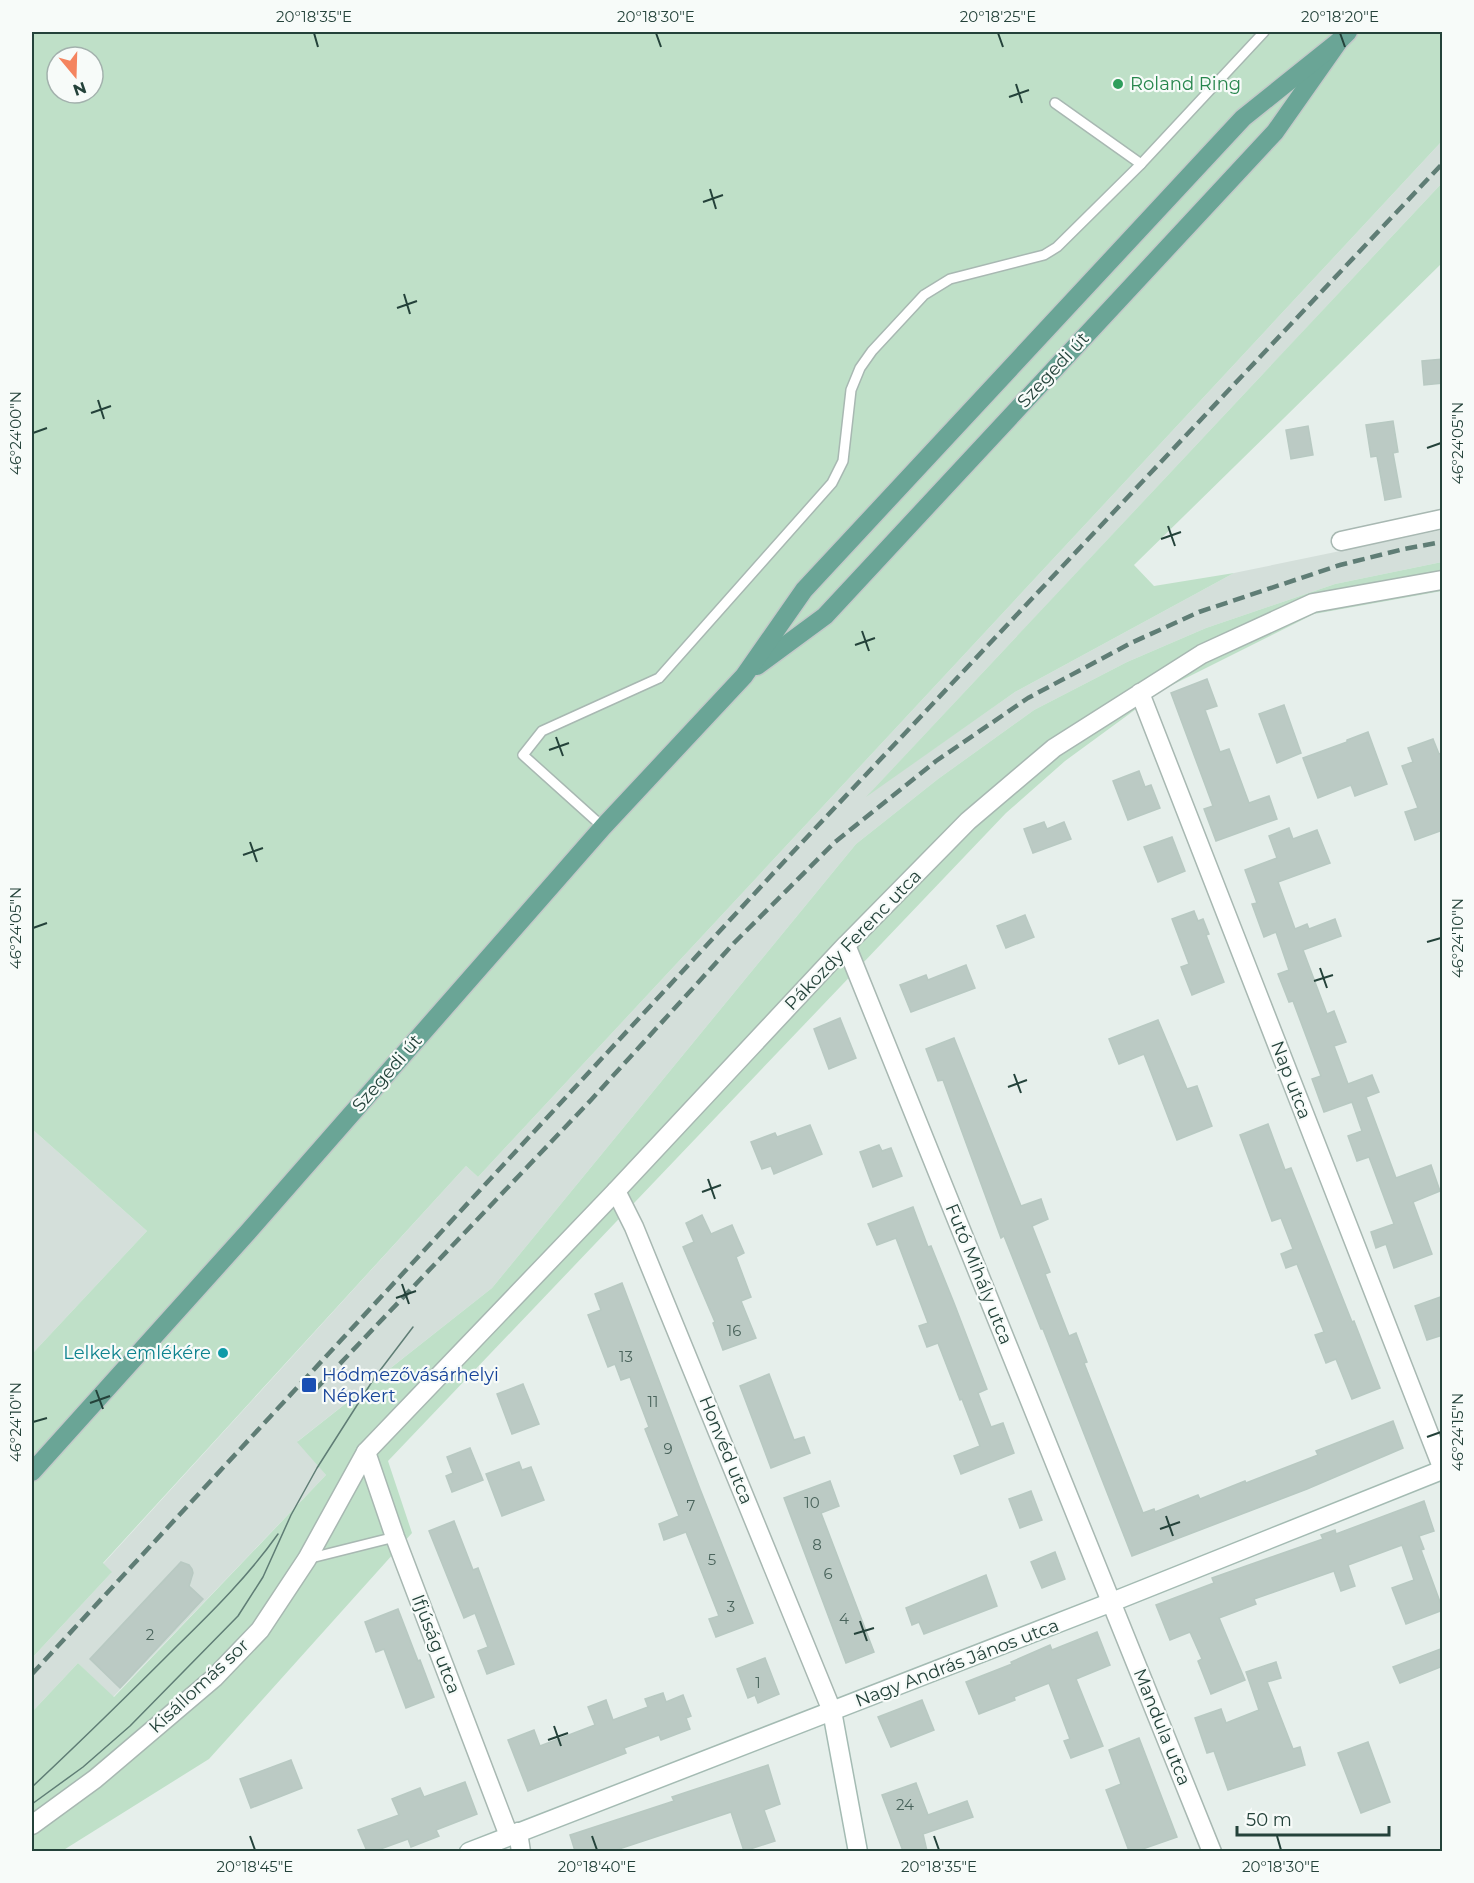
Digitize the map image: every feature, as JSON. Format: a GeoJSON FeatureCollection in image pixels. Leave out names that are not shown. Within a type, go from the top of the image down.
{"type":"FeatureCollection","features":[{"type":"Feature","properties":{"kind":"main road","name":"Szegedi út"},"geometry":{"type":"LineString","coordinates":[[744,676],[825,616],[1275,132],[1343,36]]}},
{"type":"Feature","properties":{"kind":"main road","name":"Szegedi út"},"geometry":{"type":"LineString","coordinates":[[32,1472],[240,1240],[603,827],[744,676],[804,590],[1243,118],[1343,36]]}},
{"type":"Feature","properties":{"kind":"street"},"geometry":{"type":"LineString","coordinates":[[1341,541],[1443,519]]}},
{"type":"Feature","properties":{"kind":"street","name":"Pákozdy Ferenc utca"},"geometry":{"type":"LineString","coordinates":[[366,1452],[616,1191],[846,945],[968,821],[1054,748],[1202,654],[1313,603],[1443,580]]}},
{"type":"Feature","properties":{"kind":"street","name":"Nap utca"},"geometry":{"type":"LineString","coordinates":[[1140,693],[1443,1469]]}},
{"type":"Feature","properties":{"kind":"street","name":"Futó Mihály utca"},"geometry":{"type":"LineString","coordinates":[[846,945],[1112,1602]]}},
{"type":"Feature","properties":{"kind":"street","name":"Honvéd utca"},"geometry":{"type":"LineString","coordinates":[[616,1191],[634,1227],[832,1712],[858,1851]]}},
{"type":"Feature","properties":{"kind":"street","name":"Ifjúság utca"},"geometry":{"type":"LineString","coordinates":[[366,1452],[395,1537],[521,1851]]}},
{"type":"Feature","properties":{"kind":"street","name":"Kisállomás sor"},"geometry":{"type":"LineString","coordinates":[[32,1825],[95,1779],[214,1678],[260,1630],[307,1559],[366,1452]]}},
{"type":"Feature","properties":{"kind":"street","name":"Nagy András János utca"},"geometry":{"type":"LineString","coordinates":[[469,1851],[832,1712],[1443,1469]]}},
{"type":"Feature","properties":{"kind":"street","name":"Mandula utca"},"geometry":{"type":"LineString","coordinates":[[1112,1602],[1212,1851]]}},
{"type":"Feature","properties":{"kind":"lane"},"geometry":{"type":"LineString","coordinates":[[603,827],[523,755],[542,731],[659,678],[832,483],[843,461],[851,390],[860,368],[872,351],[924,295],[950,279],[1044,255],[1057,247],[1141,164],[1264,32]]}},
{"type":"Feature","properties":{"kind":"lane"},"geometry":{"type":"LineString","coordinates":[[1055,103],[1141,164]]}},
{"type":"Feature","properties":{"kind":"lane"},"geometry":{"type":"LineString","coordinates":[[307,1559],[395,1537]]}},
{"type":"Feature","properties":{"kind":"shaded area"},"geometry":{"type":"Polygon","coordinates":[[[1442,141],[1442,183],[869,794],[1015,692],[1234,573],[1442,530],[1442,562],[1335,584],[1206,628],[1127,662],[1034,710],[938,779],[856,844],[492,1288],[298,1441],[326,1475],[113,1697],[78,1663],[32,1712],[32,1658],[111,1573],[103,1564],[466,1166],[478,1177],[1442,141]]]}},
{"type":"Feature","properties":{"kind":"shaded area"},"geometry":{"type":"Polygon","coordinates":[[[32,1129],[147,1231],[32,1354],[32,1129]]]}},
{"type":"Feature","properties":{"kind":"green space"},"geometry":{"type":"Polygon","coordinates":[[[32,32],[1442,32],[1442,141],[478,1177],[466,1166],[103,1563],[112,1572],[32,1658],[32,1354],[147,1231],[32,1129],[32,32]]]}},
{"type":"Feature","properties":{"kind":"green space"},"geometry":{"type":"Polygon","coordinates":[[[1442,183],[1442,263],[1134,565],[1154,586],[1234,573],[1015,692],[866,797],[1442,183]]]}},
{"type":"Feature","properties":{"kind":"green space"},"geometry":{"type":"Polygon","coordinates":[[[1442,562],[1442,591],[1314,614],[1162,690],[1065,761],[1006,813],[388,1461],[412,1533],[209,1759],[62,1851],[32,1851],[32,1712],[78,1663],[114,1697],[326,1475],[297,1442],[492,1288],[856,844],[938,779],[1034,710],[1127,662],[1206,628],[1335,584],[1442,562]]]}},
{"type":"Feature","properties":{"kind":"building"},"geometry":{"type":"Polygon","coordinates":[[[1443,359],[1443,383],[1424,385],[1422,361],[1443,359]]]}},
{"type":"Feature","properties":{"kind":"building"},"geometry":{"type":"Polygon","coordinates":[[[1393,421],[1398,452],[1393,453],[1401,497],[1385,500],[1377,456],[1371,457],[1366,425],[1393,421]]]}},
{"type":"Feature","properties":{"kind":"building"},"geometry":{"type":"Polygon","coordinates":[[[1308,426],[1313,455],[1291,459],[1286,430],[1308,426]]]}},
{"type":"Feature","properties":{"kind":"building"},"geometry":{"type":"Polygon","coordinates":[[[1207,679],[1217,706],[1205,710],[1220,752],[1229,749],[1249,803],[1269,796],[1277,819],[1216,841],[1204,809],[1213,806],[1171,693],[1207,679]]]}},
{"type":"Feature","properties":{"kind":"building"},"geometry":{"type":"Polygon","coordinates":[[[1284,705],[1301,753],[1277,763],[1259,714],[1284,705]]]}},
{"type":"Feature","properties":{"kind":"building"},"geometry":{"type":"Polygon","coordinates":[[[1368,732],[1387,784],[1355,796],[1351,785],[1318,798],[1303,758],[1368,732]]]}},
{"type":"Feature","properties":{"kind":"building"},"geometry":{"type":"Polygon","coordinates":[[[1433,739],[1439,754],[1443,753],[1443,830],[1415,840],[1405,812],[1418,808],[1402,766],[1413,762],[1408,748],[1433,739]]]}},
{"type":"Feature","properties":{"kind":"building"},"geometry":{"type":"Polygon","coordinates":[[[1139,771],[1145,787],[1151,785],[1160,808],[1128,820],[1113,781],[1139,771]]]}},
{"type":"Feature","properties":{"kind":"building"},"geometry":{"type":"Polygon","coordinates":[[[1044,822],[1047,829],[1064,822],[1071,839],[1033,853],[1024,829],[1044,822]]]}},
{"type":"Feature","properties":{"kind":"building"},"geometry":{"type":"Polygon","coordinates":[[[1289,828],[1293,839],[1317,830],[1330,863],[1278,882],[1295,929],[1307,924],[1309,929],[1335,919],[1341,936],[1303,950],[1327,1014],[1334,1011],[1346,1042],[1334,1046],[1348,1084],[1372,1075],[1379,1092],[1366,1097],[1396,1178],[1431,1165],[1440,1191],[1413,1202],[1432,1254],[1394,1268],[1386,1244],[1376,1248],[1371,1232],[1394,1224],[1369,1157],[1357,1161],[1348,1136],[1362,1131],[1352,1102],[1324,1112],[1312,1079],[1321,1076],[1293,1001],[1289,1002],[1278,974],[1289,970],[1276,932],[1264,937],[1252,904],[1257,903],[1245,870],[1277,858],[1269,836],[1289,828]]]}},
{"type":"Feature","properties":{"kind":"building"},"geometry":{"type":"Polygon","coordinates":[[[1172,837],[1185,871],[1158,882],[1144,847],[1172,837]]]}},
{"type":"Feature","properties":{"kind":"building"},"geometry":{"type":"Polygon","coordinates":[[[1194,911],[1198,921],[1203,919],[1209,934],[1206,935],[1224,982],[1192,995],[1181,967],[1189,964],[1172,919],[1194,911]]]}},
{"type":"Feature","properties":{"kind":"building"},"geometry":{"type":"Polygon","coordinates":[[[1025,915],[1034,937],[1006,948],[997,926],[1025,915]]]}},
{"type":"Feature","properties":{"kind":"building"},"geometry":{"type":"Polygon","coordinates":[[[966,965],[975,988],[911,1012],[900,985],[926,975],[928,980],[966,965]]]}},
{"type":"Feature","properties":{"kind":"building"},"geometry":{"type":"Polygon","coordinates":[[[840,1018],[856,1058],[829,1069],[814,1029],[840,1018]]]}},
{"type":"Feature","properties":{"kind":"building"},"geometry":{"type":"Polygon","coordinates":[[[1158,1020],[1187,1089],[1197,1086],[1212,1126],[1177,1140],[1144,1054],[1119,1064],[1109,1039],[1158,1020]]]}},
{"type":"Feature","properties":{"kind":"building"},"geometry":{"type":"Polygon","coordinates":[[[954,1038],[1021,1206],[1041,1199],[1048,1219],[1032,1226],[1050,1272],[1045,1274],[1069,1336],[1076,1333],[1087,1362],[1084,1363],[1143,1513],[1154,1509],[1155,1512],[1198,1495],[1200,1499],[1245,1481],[1246,1483],[1318,1455],[1316,1451],[1393,1421],[1403,1448],[1307,1489],[1132,1556],[1043,1329],[1041,1329],[1004,1236],[1001,1238],[943,1080],[938,1081],[926,1049],[954,1038]]]}},
{"type":"Feature","properties":{"kind":"building"},"geometry":{"type":"Polygon","coordinates":[[[1268,1124],[1285,1170],[1291,1168],[1380,1388],[1352,1399],[1336,1359],[1326,1363],[1315,1335],[1324,1332],[1297,1264],[1286,1268],[1281,1254],[1293,1249],[1281,1218],[1272,1221],[1240,1135],[1268,1124]]]}},
{"type":"Feature","properties":{"kind":"building"},"geometry":{"type":"Polygon","coordinates":[[[810,1125],[822,1154],[774,1174],[771,1166],[762,1169],[751,1142],[775,1133],[777,1137],[810,1125]]]}},
{"type":"Feature","properties":{"kind":"building"},"geometry":{"type":"Polygon","coordinates":[[[879,1145],[882,1151],[891,1148],[902,1176],[873,1187],[860,1152],[879,1145]]]}},
{"type":"Feature","properties":{"kind":"building"},"geometry":{"type":"Polygon","coordinates":[[[913,1207],[928,1247],[931,1246],[987,1389],[978,1393],[991,1427],[1003,1423],[1014,1453],[961,1474],[954,1456],[980,1446],[938,1343],[927,1347],[919,1326],[928,1323],[896,1238],[877,1245],[868,1224],[913,1207]]]}},
{"type":"Feature","properties":{"kind":"building"},"geometry":{"type":"Polygon","coordinates":[[[702,1215],[711,1234],[732,1225],[744,1253],[736,1257],[751,1297],[741,1301],[756,1338],[723,1350],[713,1323],[715,1322],[683,1247],[694,1242],[686,1223],[702,1215]]]}},
{"type":"Feature","properties":{"kind":"building"},"geometry":{"type":"Polygon","coordinates":[[[622,1283],[753,1623],[716,1637],[709,1619],[719,1616],[686,1532],[664,1540],[659,1524],[679,1516],[645,1429],[649,1427],[630,1377],[621,1380],[615,1364],[608,1367],[588,1315],[601,1310],[595,1294],[622,1283]]]}},
{"type":"Feature","properties":{"kind":"building"},"geometry":{"type":"Polygon","coordinates":[[[1443,1296],[1443,1335],[1427,1340],[1415,1306],[1443,1296]]]}},
{"type":"Feature","properties":{"kind":"building"},"geometry":{"type":"Polygon","coordinates":[[[769,1374],[794,1440],[804,1437],[810,1453],[771,1468],[740,1386],[769,1374]]]}},
{"type":"Feature","properties":{"kind":"building"},"geometry":{"type":"Polygon","coordinates":[[[523,1384],[539,1424],[512,1434],[497,1394],[523,1384]]]}},
{"type":"Feature","properties":{"kind":"building"},"geometry":{"type":"Polygon","coordinates":[[[470,1448],[483,1480],[452,1492],[446,1476],[453,1473],[447,1457],[470,1448]]]}},
{"type":"Feature","properties":{"kind":"building"},"geometry":{"type":"Polygon","coordinates":[[[519,1462],[522,1470],[531,1467],[544,1500],[502,1516],[486,1474],[519,1462]]]}},
{"type":"Feature","properties":{"kind":"building"},"geometry":{"type":"Polygon","coordinates":[[[830,1481],[839,1506],[821,1513],[874,1652],[846,1663],[784,1498],[830,1481]]]}},
{"type":"Feature","properties":{"kind":"building"},"geometry":{"type":"Polygon","coordinates":[[[1031,1491],[1042,1520],[1020,1528],[1009,1499],[1031,1491]]]}},
{"type":"Feature","properties":{"kind":"building"},"geometry":{"type":"Polygon","coordinates":[[[1424,1501],[1434,1531],[1419,1536],[1424,1549],[1421,1550],[1443,1610],[1406,1624],[1392,1588],[1414,1580],[1402,1545],[1348,1565],[1355,1586],[1341,1591],[1334,1571],[1254,1599],[1256,1604],[1219,1618],[1245,1680],[1211,1694],[1198,1661],[1202,1659],[1190,1632],[1170,1640],[1156,1605],[1214,1583],[1212,1578],[1323,1539],[1321,1535],[1335,1530],[1336,1534],[1424,1501]]]}},
{"type":"Feature","properties":{"kind":"building"},"geometry":{"type":"Polygon","coordinates":[[[454,1521],[473,1570],[478,1568],[514,1664],[487,1674],[478,1651],[488,1647],[475,1613],[464,1618],[429,1531],[454,1521]]]}},
{"type":"Feature","properties":{"kind":"building"},"geometry":{"type":"Polygon","coordinates":[[[1055,1552],[1065,1579],[1042,1588],[1031,1562],[1055,1552]]]}},
{"type":"Feature","properties":{"kind":"building"},"geometry":{"type":"Polygon","coordinates":[[[181,1562],[192,1569],[189,1586],[203,1599],[120,1688],[90,1659],[181,1562]]]}},
{"type":"Feature","properties":{"kind":"building"},"geometry":{"type":"Polygon","coordinates":[[[986,1575],[997,1606],[924,1634],[919,1622],[912,1625],[906,1608],[986,1575]]]}},
{"type":"Feature","properties":{"kind":"building"},"geometry":{"type":"Polygon","coordinates":[[[398,1609],[434,1697],[406,1708],[384,1649],[376,1652],[365,1622],[398,1609]]]}},
{"type":"Feature","properties":{"kind":"building"},"geometry":{"type":"Polygon","coordinates":[[[1097,1632],[1110,1665],[1076,1679],[1103,1746],[1071,1758],[1064,1741],[1070,1739],[1049,1683],[979,1714],[966,1682],[1012,1664],[1011,1662],[1050,1645],[1052,1650],[1097,1632]]]}},
{"type":"Feature","properties":{"kind":"building"},"geometry":{"type":"Polygon","coordinates":[[[1443,1648],[1443,1666],[1400,1683],[1393,1667],[1443,1648]]]}},
{"type":"Feature","properties":{"kind":"building"},"geometry":{"type":"Polygon","coordinates":[[[765,1658],[779,1694],[758,1703],[755,1695],[748,1698],[737,1669],[765,1658]]]}},
{"type":"Feature","properties":{"kind":"building"},"geometry":{"type":"Polygon","coordinates":[[[1276,1662],[1281,1678],[1267,1682],[1293,1749],[1300,1747],[1305,1765],[1228,1790],[1214,1751],[1207,1753],[1195,1718],[1221,1709],[1226,1723],[1259,1710],[1246,1672],[1276,1662]]]}},
{"type":"Feature","properties":{"kind":"building"},"geometry":{"type":"Polygon","coordinates":[[[663,1693],[666,1702],[683,1695],[691,1716],[686,1718],[690,1729],[661,1740],[659,1735],[624,1748],[626,1753],[528,1791],[508,1740],[534,1730],[540,1746],[595,1725],[588,1707],[606,1700],[613,1720],[648,1707],[645,1699],[663,1693]]]}},
{"type":"Feature","properties":{"kind":"building"},"geometry":{"type":"Polygon","coordinates":[[[922,1700],[934,1730],[891,1747],[878,1717],[922,1700]]]}},
{"type":"Feature","properties":{"kind":"building"},"geometry":{"type":"Polygon","coordinates":[[[1139,1738],[1177,1837],[1137,1851],[1129,1851],[1106,1790],[1121,1784],[1109,1750],[1139,1738]]]}},
{"type":"Feature","properties":{"kind":"building"},"geometry":{"type":"Polygon","coordinates":[[[1368,1742],[1390,1802],[1361,1813],[1338,1753],[1368,1742]]]}},
{"type":"Feature","properties":{"kind":"building"},"geometry":{"type":"Polygon","coordinates":[[[291,1760],[302,1788],[251,1808],[240,1779],[291,1760]]]}},
{"type":"Feature","properties":{"kind":"building"},"geometry":{"type":"Polygon","coordinates":[[[768,1765],[780,1804],[764,1810],[775,1841],[744,1851],[731,1812],[613,1851],[575,1851],[570,1835],[674,1801],[672,1797],[768,1765]]]}},
{"type":"Feature","properties":{"kind":"building"},"geometry":{"type":"Polygon","coordinates":[[[465,1782],[477,1814],[436,1830],[439,1836],[411,1847],[408,1839],[375,1851],[367,1851],[358,1830],[399,1815],[392,1799],[420,1788],[424,1797],[465,1782]]]}},
{"type":"Feature","properties":{"kind":"building"},"geometry":{"type":"Polygon","coordinates":[[[916,1783],[928,1815],[967,1801],[973,1817],[923,1834],[927,1851],[903,1851],[882,1795],[916,1783]]]}},
{"type":"Feature","properties":{"kind":"tram line"},"geometry":{"type":"LineString","coordinates":[[32,1804],[83,1767],[130,1726],[238,1616],[263,1577],[291,1515],[317,1468],[375,1377],[413,1327]]}},
{"type":"Feature","properties":{"kind":"tram line"},"geometry":{"type":"LineString","coordinates":[[32,1787],[217,1606],[255,1564],[278,1534]]}},
{"type":"Feature","properties":{"kind":"railway"},"geometry":{"type":"LineString","coordinates":[[32,1674],[792,853],[1442,164]]}},
{"type":"Feature","properties":{"kind":"railway"},"geometry":{"type":"LineString","coordinates":[[315,1390],[591,1100],[735,942],[835,842],[936,761],[1028,698],[1131,643],[1199,612],[1340,565],[1442,542]]}},
{"type":"Feature","properties":{"kind":"place","name":"Roland Ring"},"geometry":{"type":"Point","coordinates":[1118,84]}},
{"type":"Feature","properties":{"kind":"place","name":"Lelkek emlékére"},"geometry":{"type":"Point","coordinates":[223,1353]}},
{"type":"Feature","properties":{"kind":"place","name":"Hódmezővásárhelyi Népkert"},"geometry":{"type":"Point","coordinates":[309,1385]}}]}
